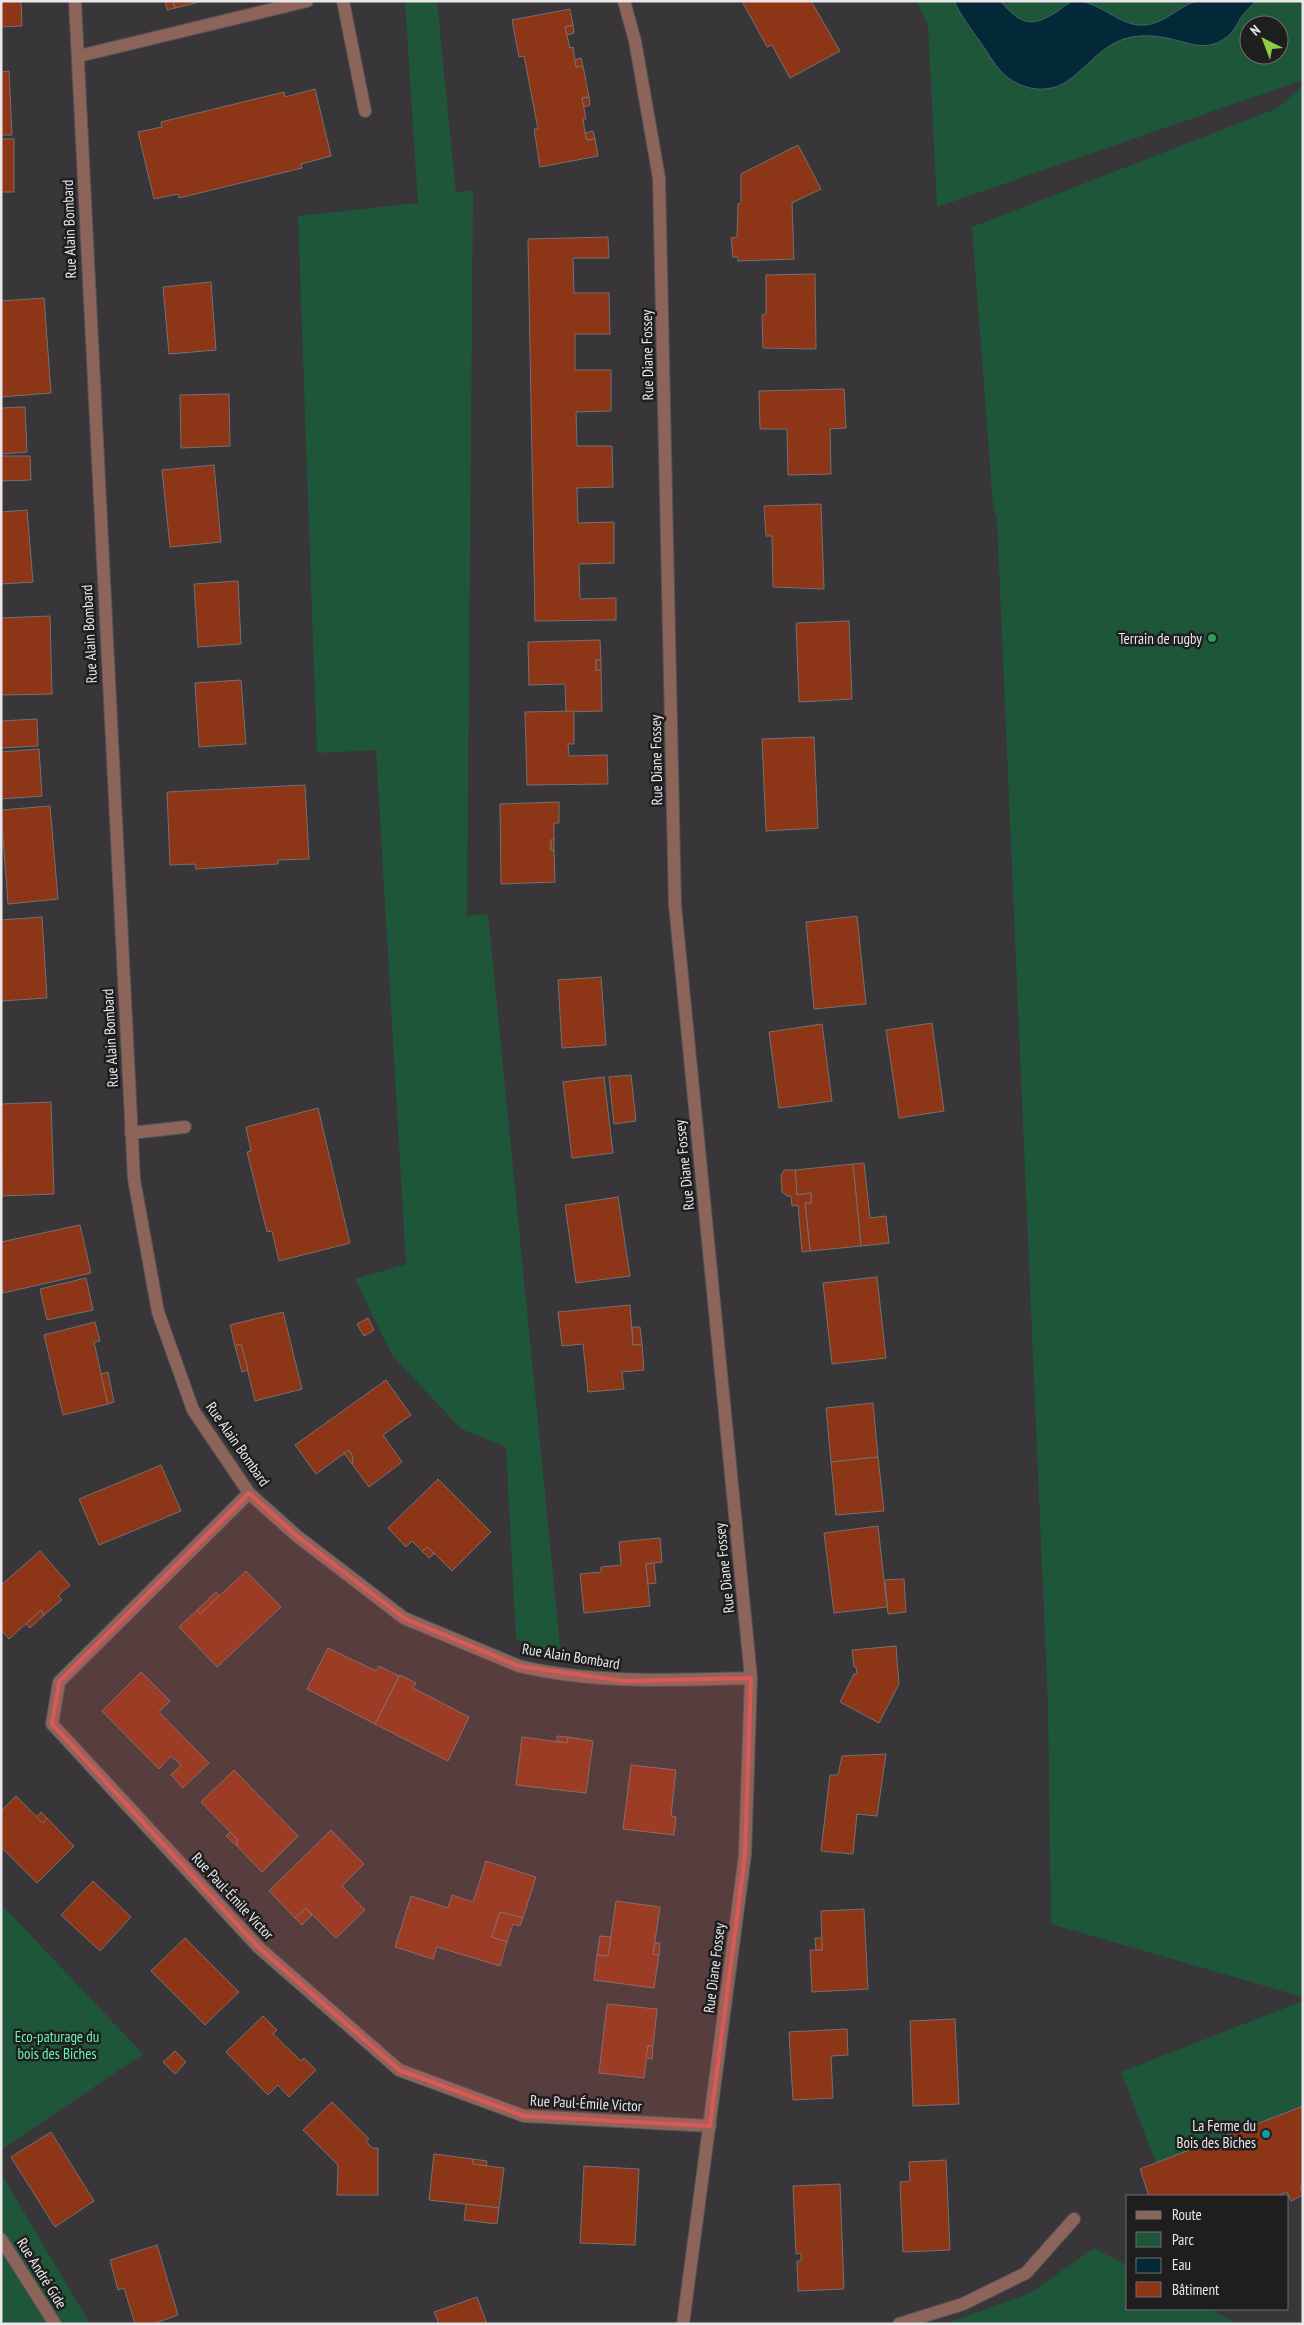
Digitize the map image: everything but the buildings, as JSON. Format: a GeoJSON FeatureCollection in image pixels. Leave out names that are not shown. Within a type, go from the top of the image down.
{"type":"FeatureCollection","features":[{"type":"Feature","properties":{"kind":"street","name":"Rue Alain Bombard"},"geometry":{"type":"LineString","coordinates":[[75,1],[134,1179],[158,1312],[194,1410],[249,1493],[297,1536],[404,1618],[519,1666],[626,1681],[751,1678]]}},
{"type":"Feature","properties":{"kind":"street"},"geometry":{"type":"LineString","coordinates":[[79,56],[307,1]]}},
{"type":"Feature","properties":{"kind":"street"},"geometry":{"type":"LineString","coordinates":[[343,1],[365,111]]}},
{"type":"Feature","properties":{"kind":"street","name":"Rue Diane Fossey"},"geometry":{"type":"LineString","coordinates":[[624,1],[635,41],[660,178],[675,905],[751,1678],[745,1855],[683,2324]]}},
{"type":"Feature","properties":{"kind":"street"},"geometry":{"type":"LineString","coordinates":[[131,1133],[185,1126]]}},
{"type":"Feature","properties":{"kind":"street","name":"Rue Paul-Émile Victor"},"geometry":{"type":"LineString","coordinates":[[249,1493],[59,1682],[52,1724],[258,1947],[400,2070],[524,2116],[710,2126]]}},
{"type":"Feature","properties":{"kind":"street"},"geometry":{"type":"LineString","coordinates":[[899,2324],[963,2304],[1026,2273],[1074,2219]]}},
{"type":"Feature","properties":{"kind":"street","name":"Rue André Gide"},"geometry":{"type":"LineString","coordinates":[[1,2239],[5,2254],[54,2324]]}},
{"type":"Feature","properties":{"kind":"highlighted area"},"geometry":{"type":"Polygon","coordinates":[[[249,1493],[297,1536],[404,1618],[519,1666],[625,1681],[751,1678],[745,1855],[710,2126],[524,2116],[399,2070],[258,1947],[52,1724],[59,1682],[249,1493]]]}},
{"type":"Feature","properties":{"kind":"green space"},"geometry":{"type":"Polygon","coordinates":[[[405,1],[437,1],[456,193],[473,190],[467,916],[488,914],[561,1656],[516,1639],[506,1447],[461,1429],[392,1355],[355,1279],[406,1264],[376,750],[317,753],[298,216],[418,203],[405,1]]]}},
{"type":"Feature","properties":{"kind":"green space"},"geometry":{"type":"Polygon","coordinates":[[[916,1],[1303,1],[1303,80],[937,207],[928,25],[916,1]]]}},
{"type":"Feature","properties":{"kind":"green space"},"geometry":{"type":"Polygon","coordinates":[[[1303,85],[1303,1997],[1051,1924],[1048,1705],[997,519],[993,505],[972,227],[1278,108],[1303,85]]]}},
{"type":"Feature","properties":{"kind":"green space","name":"Eco-paturage du bois des Biches"},"geometry":{"type":"Polygon","coordinates":[[[1,1904],[143,2054],[1,2150],[1,1904]]]}},
{"type":"Feature","properties":{"kind":"green space"},"geometry":{"type":"Polygon","coordinates":[[[1303,2001],[1303,2106],[1156,2163],[1121,2072],[1303,2001]]]}},
{"type":"Feature","properties":{"kind":"green space"},"geometry":{"type":"Polygon","coordinates":[[[1,2173],[90,2324],[1,2324],[1,2173]]]}},
{"type":"Feature","properties":{"kind":"green space"},"geometry":{"type":"Polygon","coordinates":[[[1094,2248],[1126,2265],[1126,2310],[1212,2310],[1238,2324],[945,2324],[1032,2292],[1094,2248]]]}},
{"type":"Feature","properties":{"kind":"water"},"geometry":{"type":"Polygon","coordinates":[[[954,1],[1000,1],[1020,19],[1033,22],[1048,17],[1074,1],[1093,5],[1127,22],[1146,25],[1160,21],[1198,1],[1256,1],[1243,15],[1239,15],[1239,22],[1230,34],[1217,43],[1202,46],[1155,36],[1139,36],[1124,39],[1101,52],[1066,82],[1059,86],[1043,89],[1019,85],[1002,73],[954,1]]]}},
{"type":"Feature","properties":{"kind":"place","name":"Terrain de rugby"},"geometry":{"type":"Point","coordinates":[1212,638]}},
{"type":"Feature","properties":{"kind":"place","name":"La Ferme du Bois des Biches"},"geometry":{"type":"Point","coordinates":[1266,2134]}}]}
